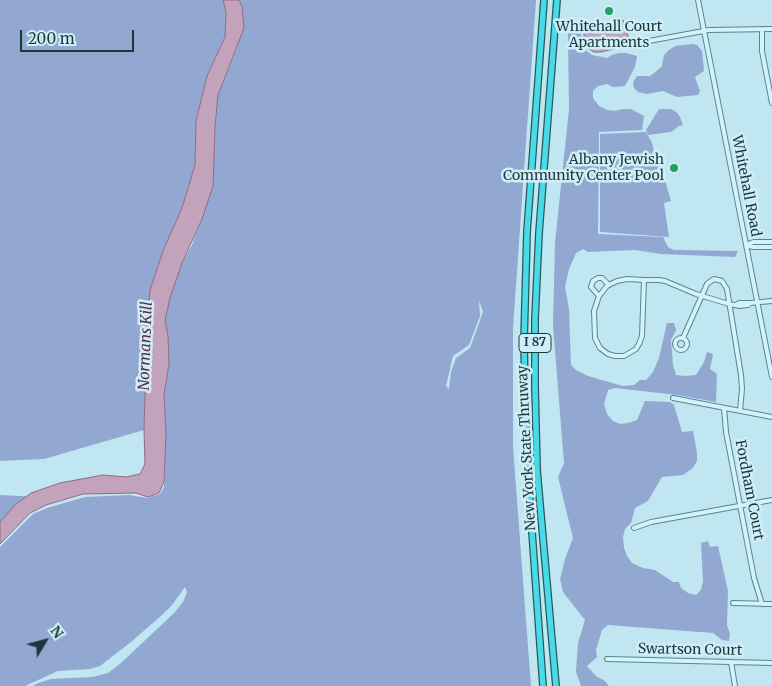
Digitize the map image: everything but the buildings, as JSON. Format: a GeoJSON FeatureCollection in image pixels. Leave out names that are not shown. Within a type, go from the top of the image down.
{"type":"FeatureCollection","features":[{"type":"Feature","properties":{"kind":"highway","name":"New York State Thruway"},"geometry":{"type":"LineString","coordinates":[[543,686],[526,455],[524,341],[527,232],[544,0]]}},
{"type":"Feature","properties":{"kind":"highway","name":"New York State Thruway"},"geometry":{"type":"LineString","coordinates":[[556,0],[539,233],[535,371],[537,470],[556,686]]}},
{"type":"Feature","properties":{"kind":"street","name":"Whitehall Road"},"geometry":{"type":"LineString","coordinates":[[698,0],[757,301],[770,354],[772,376]]}},
{"type":"Feature","properties":{"kind":"street"},"geometry":{"type":"LineString","coordinates":[[762,29],[762,51],[772,103]]}},
{"type":"Feature","properties":{"kind":"street"},"geometry":{"type":"LineString","coordinates":[[638,43],[704,31],[772,29]]}},
{"type":"Feature","properties":{"kind":"street"},"geometry":{"type":"LineString","coordinates":[[746,245],[753,242],[772,242]]}},
{"type":"Feature","properties":{"kind":"street"},"geometry":{"type":"LineString","coordinates":[[746,245],[772,247]]}},
{"type":"Feature","properties":{"kind":"street"},"geometry":{"type":"LineString","coordinates":[[598,296],[591,287],[593,280],[602,278],[609,285]]}},
{"type":"Feature","properties":{"kind":"street"},"geometry":{"type":"LineString","coordinates":[[683,338],[708,282],[719,279],[726,286],[742,377],[740,411]]}},
{"type":"Feature","properties":{"kind":"street"},"geometry":{"type":"LineString","coordinates":[[644,280],[641,340],[636,349],[624,356],[608,354],[601,350],[596,342],[594,311],[598,296],[609,285],[620,280],[644,280],[667,281],[702,296],[736,305],[748,305],[757,301],[772,300]]}},
{"type":"Feature","properties":{"kind":"street"},"geometry":{"type":"LineString","coordinates":[[673,398],[772,417]]}},
{"type":"Feature","properties":{"kind":"street","name":"Fordham Court"},"geometry":{"type":"LineString","coordinates":[[724,408],[726,432],[754,578],[762,604]]}},
{"type":"Feature","properties":{"kind":"street"},"geometry":{"type":"LineString","coordinates":[[634,528],[651,522],[772,500]]}},
{"type":"Feature","properties":{"kind":"street"},"geometry":{"type":"LineString","coordinates":[[733,603],[772,604]]}},
{"type":"Feature","properties":{"kind":"street","name":"Swartson Court"},"geometry":{"type":"LineString","coordinates":[[607,659],[772,663]]}},
{"type":"Feature","properties":{"kind":"street"},"geometry":{"type":"LineString","coordinates":[[731,662],[735,686]]}},
{"type":"Feature","properties":{"kind":"shaded area"},"geometry":{"type":"Polygon","coordinates":[[[0,0],[223,0],[226,12],[225,37],[207,76],[196,121],[195,165],[182,208],[163,251],[150,290],[144,430],[44,459],[0,461],[0,0]]]}},
{"type":"Feature","properties":{"kind":"shaded area"},"geometry":{"type":"Polygon","coordinates":[[[223,0],[239,0],[242,6],[244,28],[218,95],[213,186],[202,219],[182,263],[165,320],[168,336],[169,364],[164,395],[166,433],[164,482],[159,493],[148,497],[136,493],[83,494],[46,505],[30,513],[0,544],[0,522],[15,505],[31,493],[60,483],[103,475],[126,477],[140,474],[145,464],[144,430],[150,290],[163,251],[182,208],[195,165],[196,121],[207,76],[225,37],[226,12],[223,0]]]}},
{"type":"Feature","properties":{"kind":"shaded area"},"geometry":{"type":"Polygon","coordinates":[[[239,0],[536,0],[513,328],[513,447],[531,686],[33,686],[51,679],[92,677],[108,673],[174,613],[183,602],[187,592],[185,587],[162,615],[100,666],[90,669],[58,671],[25,686],[0,686],[0,547],[33,514],[47,508],[85,497],[129,495],[147,498],[160,494],[164,487],[166,433],[164,395],[169,364],[168,336],[165,320],[170,296],[182,263],[192,245],[213,186],[218,95],[237,47],[242,6],[239,0]],[[479,300],[480,316],[469,345],[453,356],[446,386],[449,389],[451,372],[456,358],[470,348],[483,312],[479,300]]]}},
{"type":"Feature","properties":{"kind":"shaded area"},"geometry":{"type":"Polygon","coordinates":[[[621,19],[627,31],[629,41],[626,46],[601,52],[594,52],[587,48],[584,44],[584,26],[621,19]]]}},
{"type":"Feature","properties":{"kind":"shaded area"},"geometry":{"type":"Polygon","coordinates":[[[576,24],[580,26],[582,45],[592,55],[607,58],[619,53],[626,53],[637,56],[635,67],[625,86],[613,87],[607,84],[598,86],[593,91],[593,98],[599,106],[607,110],[631,109],[644,116],[642,130],[599,132],[598,234],[663,237],[668,247],[674,250],[738,251],[735,257],[661,254],[635,250],[588,252],[583,249],[576,253],[569,269],[565,287],[569,309],[571,365],[576,370],[588,376],[623,386],[634,385],[640,380],[646,380],[653,372],[659,358],[667,323],[674,323],[676,330],[671,340],[673,365],[676,375],[696,375],[704,362],[707,352],[713,354],[710,369],[717,374],[716,402],[677,395],[615,388],[608,390],[604,404],[607,414],[613,421],[620,424],[637,420],[645,401],[670,402],[674,405],[682,432],[693,431],[697,461],[693,468],[683,475],[662,477],[648,501],[635,508],[631,523],[625,529],[623,537],[624,548],[632,563],[643,568],[655,570],[673,582],[679,582],[681,588],[688,593],[696,595],[701,590],[703,581],[701,543],[708,541],[710,547],[718,546],[728,591],[727,625],[730,634],[729,641],[722,640],[713,633],[608,625],[602,630],[596,650],[597,657],[587,666],[609,686],[581,686],[576,672],[578,643],[585,620],[563,592],[560,579],[573,538],[558,477],[564,463],[553,325],[555,243],[569,109],[568,33],[571,26],[576,24]]]}},
{"type":"Feature","properties":{"kind":"shaded area"},"geometry":{"type":"Polygon","coordinates":[[[697,45],[702,51],[704,71],[695,77],[700,91],[698,95],[677,97],[663,91],[647,94],[638,92],[634,88],[633,82],[637,76],[650,76],[658,70],[662,66],[664,55],[669,50],[675,46],[697,45]]]}},
{"type":"Feature","properties":{"kind":"shaded area"},"geometry":{"type":"Polygon","coordinates":[[[659,109],[671,109],[676,112],[683,125],[671,132],[648,135],[646,130],[659,109]]]}},
{"type":"Feature","properties":{"kind":"shaded area"},"geometry":{"type":"Polygon","coordinates":[[[646,132],[652,143],[657,163],[660,163],[671,201],[664,203],[669,237],[600,232],[600,134],[646,132]]]}},
{"type":"Feature","properties":{"kind":"shaded area"},"geometry":{"type":"Polygon","coordinates":[[[0,495],[41,497],[0,526],[0,495]]]}},
{"type":"Feature","properties":{"kind":"place","name":"Whitehall Court Apartments"},"geometry":{"type":"Point","coordinates":[609,11]}},
{"type":"Feature","properties":{"kind":"place","name":"Albany Jewish Community Center Pool"},"geometry":{"type":"Point","coordinates":[674,168]}},
{"type":"Feature","properties":{"kind":"water label","name":"Normans Kill"},"geometry":{"type":"Point","coordinates":[146,346]}}]}
